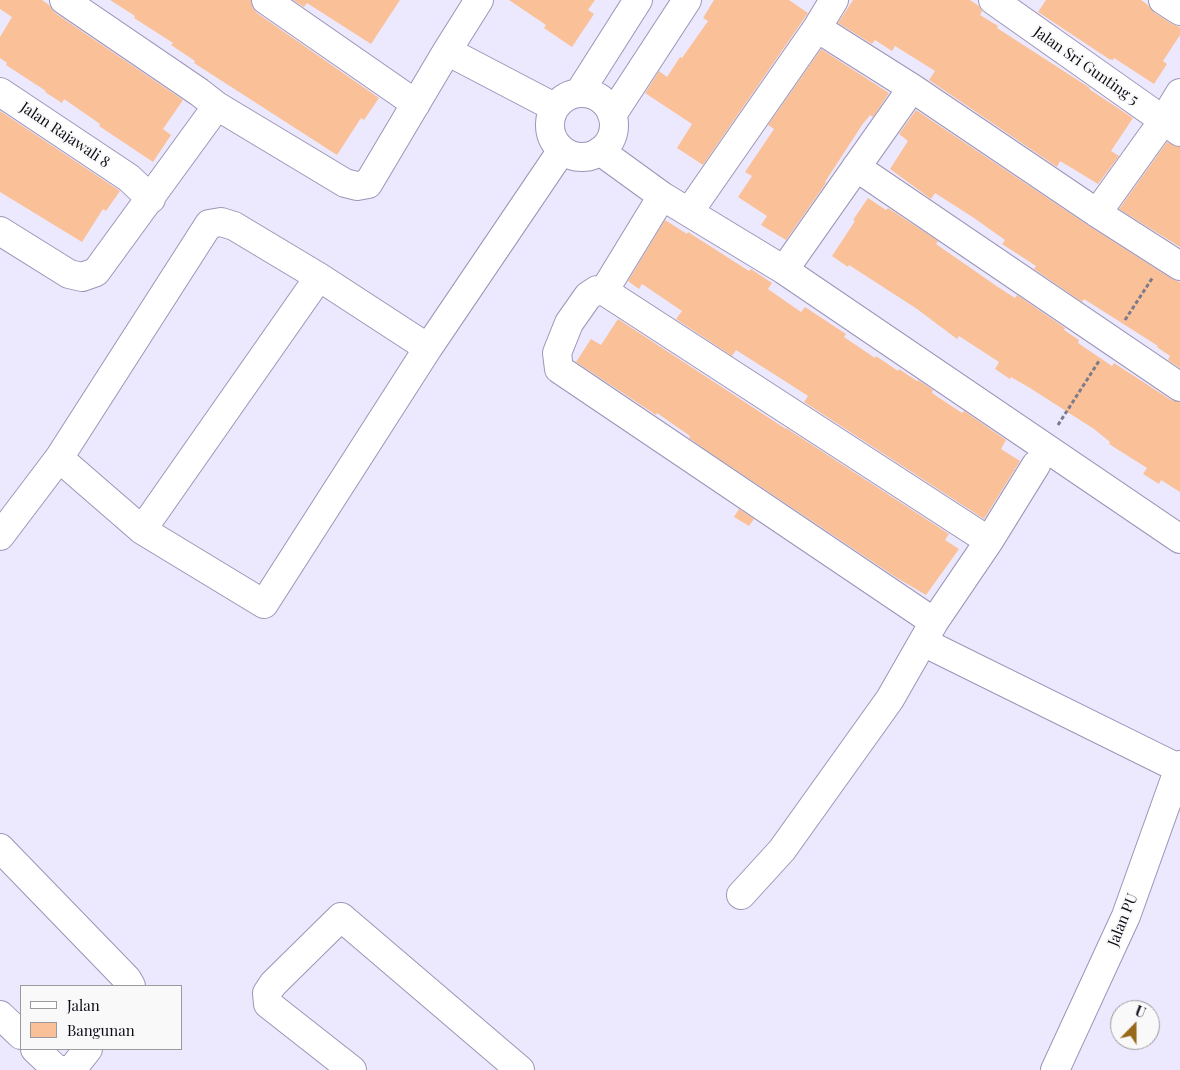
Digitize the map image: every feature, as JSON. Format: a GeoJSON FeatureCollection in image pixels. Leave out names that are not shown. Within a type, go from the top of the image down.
{"type":"FeatureCollection","features":[{"type":"Feature","properties":{"kind":"street"},"geometry":{"type":"LineString","coordinates":[[64,0],[217,106],[345,183],[357,186],[368,184],[474,2]]}},
{"type":"Feature","properties":{"kind":"street"},"geometry":{"type":"LineString","coordinates":[[266,0],[416,104]]}},
{"type":"Feature","properties":{"kind":"street"},"geometry":{"type":"LineString","coordinates":[[580,93],[638,0]]}},
{"type":"Feature","properties":{"kind":"street"},"geometry":{"type":"LineString","coordinates":[[612,115],[687,0]]}},
{"type":"Feature","properties":{"kind":"street"},"geometry":{"type":"LineString","coordinates":[[689,212],[817,28],[834,0]]}},
{"type":"Feature","properties":{"kind":"street","name":"Jalan Sri Gunting 5"},"geometry":{"type":"LineString","coordinates":[[992,0],[1172,127]]}},
{"type":"Feature","properties":{"kind":"street"},"geometry":{"type":"LineString","coordinates":[[1163,0],[1180,11]]}},
{"type":"Feature","properties":{"kind":"street"},"geometry":{"type":"LineString","coordinates":[[817,28],[912,88],[1173,262]]}},
{"type":"Feature","properties":{"kind":"street"},"geometry":{"type":"LineString","coordinates":[[447,51],[554,107]]}},
{"type":"Feature","properties":{"kind":"street"},"geometry":{"type":"LineString","coordinates":[[784,270],[912,88]]}},
{"type":"Feature","properties":{"kind":"street","name":"Jalan Rajawali 8"},"geometry":{"type":"LineString","coordinates":[[0,92],[129,178],[151,199]]}},
{"type":"Feature","properties":{"kind":"street"},"geometry":{"type":"LineString","coordinates":[[580,93],[593,95],[605,103],[612,115],[613,132],[610,141],[600,152],[586,157],[572,155],[562,150],[551,136],[549,121],[554,107],[565,97],[580,93]]}},
{"type":"Feature","properties":{"kind":"street"},"geometry":{"type":"LineString","coordinates":[[1097,213],[1172,127],[1180,93]]}},
{"type":"Feature","properties":{"kind":"street"},"geometry":{"type":"LineString","coordinates":[[0,231],[69,274],[82,277],[96,272],[217,106]]}},
{"type":"Feature","properties":{"kind":"street"},"geometry":{"type":"LineString","coordinates":[[59,458],[142,530],[264,604],[428,348],[562,150]]}},
{"type":"Feature","properties":{"kind":"street"},"geometry":{"type":"LineString","coordinates":[[600,152],[662,196],[784,270],[1040,456],[1180,539]]}},
{"type":"Feature","properties":{"kind":"street"},"geometry":{"type":"LineString","coordinates":[[856,167],[1180,386]]}},
{"type":"Feature","properties":{"kind":"street"},"geometry":{"type":"LineString","coordinates":[[604,291],[662,196]]}},
{"type":"Feature","properties":{"kind":"street"},"geometry":{"type":"LineString","coordinates":[[0,536],[59,458],[209,224],[221,222],[234,226],[319,277],[428,348]]}},
{"type":"Feature","properties":{"kind":"street"},"geometry":{"type":"LineString","coordinates":[[142,530],[319,277]]}},
{"type":"Feature","properties":{"kind":"street"},"geometry":{"type":"LineString","coordinates":[[989,541],[604,291],[597,290],[588,296],[569,323],[557,353],[559,369],[929,632],[1179,767]]}},
{"type":"Feature","properties":{"kind":"street"},"geometry":{"type":"LineString","coordinates":[[741,895],[782,850],[890,699],[929,632],[989,541],[1040,456]]}},
{"type":"Feature","properties":{"kind":"street","name":"Jalan PU"},"geometry":{"type":"LineString","coordinates":[[1055,1070],[1126,916],[1179,767]]}},
{"type":"Feature","properties":{"kind":"street"},"geometry":{"type":"LineString","coordinates":[[0,848],[127,979],[130,985]]}},
{"type":"Feature","properties":{"kind":"street"},"geometry":{"type":"LineString","coordinates":[[352,1070],[268,1004],[268,993],[273,984],[342,916],[520,1070]]}},
{"type":"Feature","properties":{"kind":"street"},"geometry":{"type":"LineString","coordinates":[[0,1015],[20,1034]]}},
{"type":"Feature","properties":{"kind":"street"},"geometry":{"type":"LineString","coordinates":[[36,1050],[55,1068],[61,1070]]}},
{"type":"Feature","properties":{"kind":"street"},"geometry":{"type":"LineString","coordinates":[[66,1070],[73,1068],[87,1050]]}},
{"type":"Feature","properties":{"kind":"path"},"geometry":{"type":"LineString","coordinates":[[1040,456],[1112,340],[1173,262]]}},
{"type":"Feature","properties":{"kind":"building"},"geometry":{"type":"Polygon","coordinates":[[[0,0],[42,0],[55,13],[183,100],[163,129],[171,135],[153,162],[99,126],[100,124],[64,99],[62,103],[6,65],[7,63],[0,58],[0,37],[12,17],[0,9],[0,0]]]}},
{"type":"Feature","properties":{"kind":"building"},"geometry":{"type":"Polygon","coordinates":[[[110,0],[251,0],[252,7],[257,13],[379,98],[364,120],[361,118],[337,155],[194,63],[195,61],[171,45],[173,43],[110,0]]]}},
{"type":"Feature","properties":{"kind":"building"},"geometry":{"type":"Polygon","coordinates":[[[293,0],[400,0],[371,44],[307,3],[304,7],[293,0]]]}},
{"type":"Feature","properties":{"kind":"building"},"geometry":{"type":"Polygon","coordinates":[[[509,0],[595,0],[588,10],[594,14],[572,47],[544,28],[546,25],[509,0]]]}},
{"type":"Feature","properties":{"kind":"building"},"geometry":{"type":"Polygon","coordinates":[[[714,0],[789,0],[808,13],[703,165],[677,148],[692,124],[645,93],[659,71],[667,77],[680,57],[682,58],[708,21],[703,18],[714,0]]]}},
{"type":"Feature","properties":{"kind":"building"},"geometry":{"type":"Polygon","coordinates":[[[853,0],[970,0],[979,6],[982,11],[980,15],[998,26],[997,28],[1133,118],[1111,151],[1119,156],[1098,184],[1060,161],[1057,167],[929,80],[935,71],[895,46],[892,51],[875,40],[872,44],[838,23],[853,0]]]}},
{"type":"Feature","properties":{"kind":"building"},"geometry":{"type":"Polygon","coordinates":[[[1046,0],[1141,0],[1155,13],[1180,27],[1180,35],[1163,61],[1167,64],[1154,84],[1114,58],[1113,60],[1109,59],[1038,12],[1046,0]]]}},
{"type":"Feature","properties":{"kind":"building"},"geometry":{"type":"Polygon","coordinates":[[[821,49],[889,93],[873,117],[870,115],[862,125],[826,183],[786,240],[761,225],[767,216],[738,197],[752,176],[745,172],[774,129],[768,125],[821,49]]]}},
{"type":"Feature","properties":{"kind":"building"},"geometry":{"type":"Polygon","coordinates":[[[916,110],[1089,226],[1172,279],[1180,282],[1180,368],[1168,360],[1170,356],[1158,346],[1084,299],[1082,302],[1034,269],[1036,266],[1002,244],[1005,240],[974,218],[935,193],[931,199],[890,169],[908,141],[899,134],[916,110]]]}},
{"type":"Feature","properties":{"kind":"building"},"geometry":{"type":"Polygon","coordinates":[[[0,111],[120,191],[106,211],[103,209],[82,242],[0,192],[0,111]]]}},
{"type":"Feature","properties":{"kind":"building"},"geometry":{"type":"Polygon","coordinates":[[[1167,142],[1180,147],[1180,247],[1119,209],[1167,142]]]}},
{"type":"Feature","properties":{"kind":"building"},"geometry":{"type":"Polygon","coordinates":[[[868,198],[886,210],[888,208],[938,241],[936,244],[998,287],[1015,298],[1017,295],[1065,328],[1064,330],[1079,340],[1078,343],[1112,366],[1114,363],[1171,400],[1180,402],[1180,492],[1161,480],[1159,484],[1143,474],[1147,468],[1109,444],[1110,442],[1094,429],[1030,388],[1011,377],[1010,379],[995,369],[999,362],[959,336],[957,339],[917,309],[832,256],[868,198]]]}},
{"type":"Feature","properties":{"kind":"building"},"geometry":{"type":"Polygon","coordinates":[[[665,220],[687,234],[688,232],[749,271],[751,269],[772,283],[768,289],[801,312],[805,307],[846,334],[844,337],[875,358],[876,356],[898,371],[899,369],[918,380],[933,390],[932,393],[962,413],[964,411],[1006,440],[1001,449],[1020,461],[984,519],[804,402],[808,396],[736,350],[732,356],[676,319],[682,311],[642,284],[639,289],[628,281],[665,220]]]}},
{"type":"Feature","properties":{"kind":"building"},"geometry":{"type":"Polygon","coordinates":[[[618,319],[949,534],[945,540],[959,549],[926,595],[897,578],[706,450],[689,438],[690,436],[657,413],[656,415],[576,362],[591,339],[601,345],[618,319]]]}},
{"type":"Feature","properties":{"kind":"building"},"geometry":{"type":"Polygon","coordinates":[[[739,509],[754,519],[749,526],[734,517],[739,509]]]}}]}
